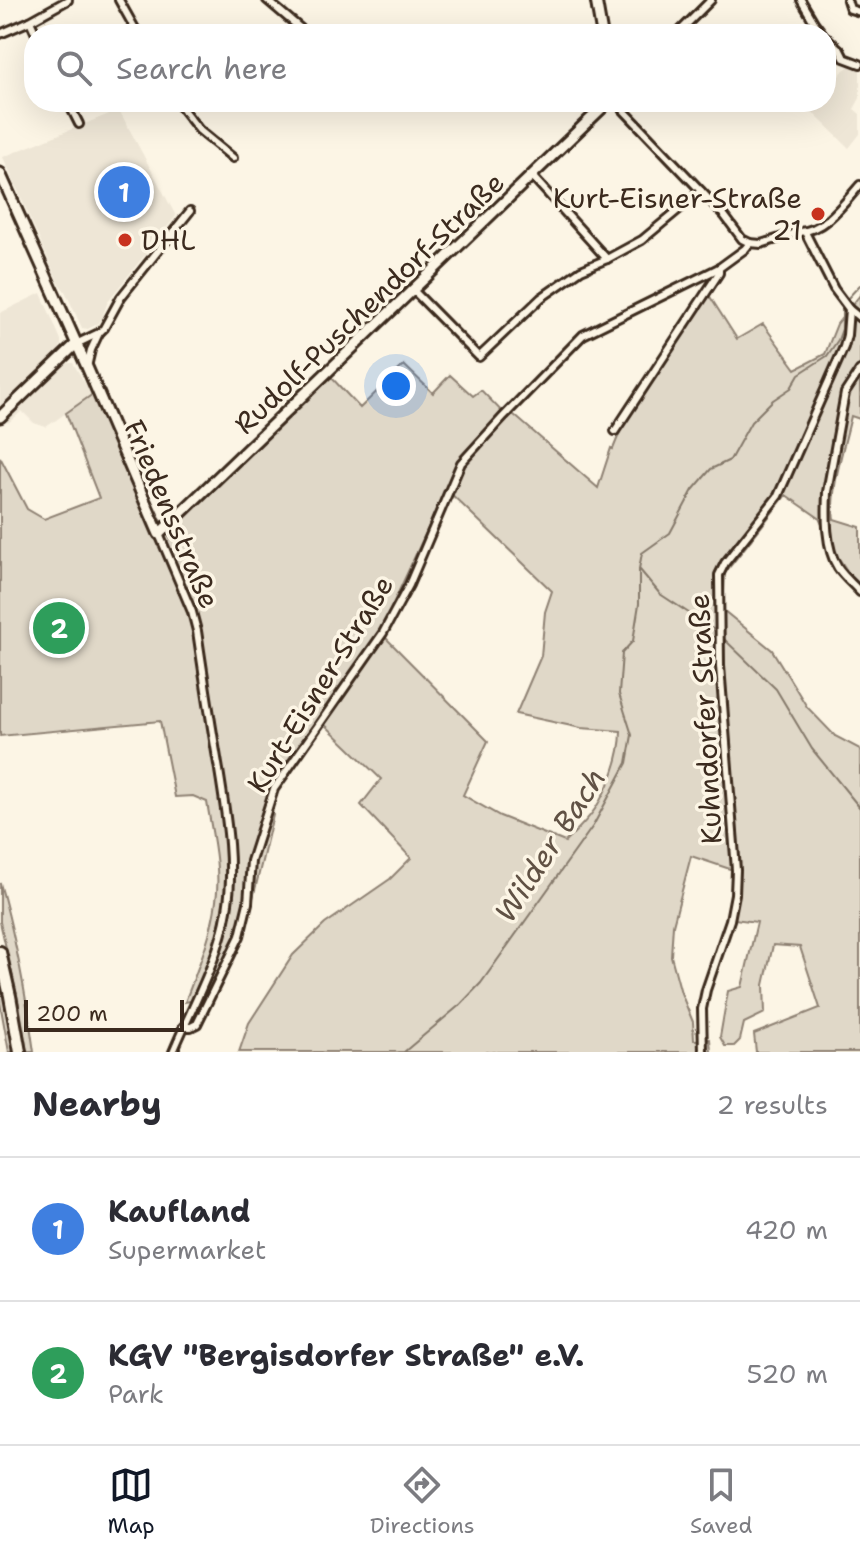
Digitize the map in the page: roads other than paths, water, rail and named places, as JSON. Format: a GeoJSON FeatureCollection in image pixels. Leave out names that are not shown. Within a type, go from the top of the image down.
{"type":"FeatureCollection","features":[{"type":"Feature","properties":{"kind":"main road"},"geometry":{"type":"LineString","coordinates":[[0,952],[20,1052]]}},
{"type":"Feature","properties":{"kind":"street"},"geometry":{"type":"LineString","coordinates":[[0,34],[68,0]]}},
{"type":"Feature","properties":{"kind":"street"},"geometry":{"type":"LineString","coordinates":[[119,0],[132,24]]}},
{"type":"Feature","properties":{"kind":"street"},"geometry":{"type":"LineString","coordinates":[[267,0],[295,24]]}},
{"type":"Feature","properties":{"kind":"street"},"geometry":{"type":"LineString","coordinates":[[596,0],[600,24]]}},
{"type":"Feature","properties":{"kind":"street"},"geometry":{"type":"LineString","coordinates":[[801,0],[816,24]]}},
{"type":"Feature","properties":{"kind":"street"},"geometry":{"type":"LineString","coordinates":[[847,0],[850,9],[860,12]]}},
{"type":"Feature","properties":{"kind":"street"},"geometry":{"type":"LineString","coordinates":[[686,24],[708,1]]}},
{"type":"Feature","properties":{"kind":"street"},"geometry":{"type":"LineString","coordinates":[[836,46],[844,58],[860,64]]}},
{"type":"Feature","properties":{"kind":"street"},"geometry":{"type":"LineString","coordinates":[[73,112],[79,124]]}},
{"type":"Feature","properties":{"kind":"street"},"geometry":{"type":"LineString","coordinates":[[185,112],[199,130],[233,158]]}},
{"type":"Feature","properties":{"kind":"street","name":"Rudolf-Puschendorf-Straße"},"geometry":{"type":"LineString","coordinates":[[159,534],[598,112]]}},
{"type":"Feature","properties":{"kind":"street"},"geometry":{"type":"LineString","coordinates":[[626,112],[727,218],[742,239],[750,243]]}},
{"type":"Feature","properties":{"kind":"street","name":"Friedensstraße"},"geometry":{"type":"LineString","coordinates":[[0,173],[159,534],[197,631],[225,808],[229,852],[228,909],[208,973],[173,1052]]}},
{"type":"Feature","properties":{"kind":"street"},"geometry":{"type":"LineString","coordinates":[[532,176],[607,259]]}},
{"type":"Feature","properties":{"kind":"street","name":"Kurt-Eisner-Straße"},"geometry":{"type":"LineString","coordinates":[[183,1027],[197,1024],[240,936],[248,903],[251,861],[274,789],[383,633],[409,585],[461,463],[583,335],[719,268],[750,243],[761,244],[805,232],[834,215],[860,185]]}},
{"type":"Feature","properties":{"kind":"street"},"geometry":{"type":"LineString","coordinates":[[413,290],[479,357],[541,298],[581,270],[650,235],[701,191]]}},
{"type":"Feature","properties":{"kind":"street"},"geometry":{"type":"LineString","coordinates":[[87,367],[99,333],[121,297],[190,211]]}},
{"type":"Feature","properties":{"kind":"street"},"geometry":{"type":"LineString","coordinates":[[805,232],[830,282],[846,305],[860,318]]}},
{"type":"Feature","properties":{"kind":"street"},"geometry":{"type":"LineString","coordinates":[[615,431],[719,273],[719,268]]}},
{"type":"Feature","properties":{"kind":"street","name":"Kuhndorfer Straße"},"geometry":{"type":"LineString","coordinates":[[703,1052],[702,1009],[730,920],[736,870],[720,656],[719,575],[778,496],[844,347],[847,335],[846,305]]}},
{"type":"Feature","properties":{"kind":"street"},"geometry":{"type":"LineString","coordinates":[[0,417],[76,344],[99,333]]}},
{"type":"Feature","properties":{"kind":"street"},"geometry":{"type":"LineString","coordinates":[[76,344],[83,347],[95,342]]}},
{"type":"Feature","properties":{"kind":"street"},"geometry":{"type":"LineString","coordinates":[[860,370],[845,393],[827,492],[830,544],[836,565],[860,592]]}},
{"type":"Feature","properties":{"kind":"waterway","name":"Wilder Bach"},"geometry":{"type":"LineString","coordinates":[[846,300],[860,285]]}},
{"type":"Feature","properties":{"kind":"waterway","name":"Wilder Bach"},"geometry":{"type":"LineString","coordinates":[[404,1052],[481,983],[593,826],[627,763],[632,735],[619,694],[622,653],[633,641],[642,553],[670,533],[693,490],[711,469],[730,460],[751,422],[773,400],[791,388],[799,374],[827,356],[842,329],[842,305]]}},
{"type":"Feature","properties":{"kind":"waterway"},"geometry":{"type":"LineString","coordinates":[[640,570],[660,594],[716,631]]}},
{"type":"Feature","properties":{"kind":"waterway"},"geometry":{"type":"LineString","coordinates":[[724,639],[776,689],[812,749],[860,808]]}},
{"type":"Feature","properties":{"kind":"place","name":"Kaufland"},"geometry":{"type":"Point","coordinates":[124,192]}},
{"type":"Feature","properties":{"kind":"place","name":"Kurt-Eisner-Straße 21"},"geometry":{"type":"Point","coordinates":[818,214]}},
{"type":"Feature","properties":{"kind":"place","name":"DHL"},"geometry":{"type":"Point","coordinates":[125,240]}},
{"type":"Feature","properties":{"kind":"place","name":"KGV \"Bergisdorfer Straße\" e.V."},"geometry":{"type":"Point","coordinates":[59,628]}}]}
